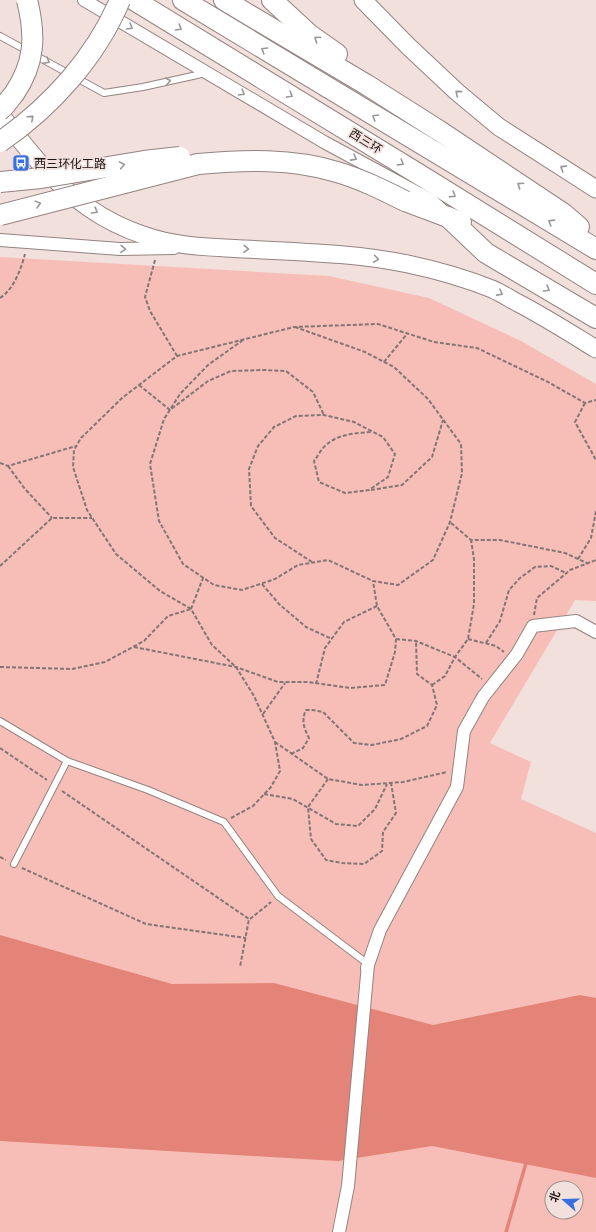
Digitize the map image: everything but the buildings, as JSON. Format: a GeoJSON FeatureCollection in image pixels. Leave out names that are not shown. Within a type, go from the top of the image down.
{"type":"FeatureCollection","features":[{"type":"Feature","properties":{"kind":"highway"},"geometry":{"type":"LineString","coordinates":[[0,110],[4,107],[18,87],[28,68],[32,47],[31,17],[27,0]]}},
{"type":"Feature","properties":{"kind":"highway"},"geometry":{"type":"LineString","coordinates":[[0,142],[30,118],[64,86],[93,50],[109,24],[120,0]]}},
{"type":"Feature","properties":{"kind":"highway","name":"西三环"},"geometry":{"type":"LineString","coordinates":[[134,0],[596,284]]}},
{"type":"Feature","properties":{"kind":"highway","name":"西三环"},"geometry":{"type":"LineString","coordinates":[[183,0],[432,152],[596,249]]}},
{"type":"Feature","properties":{"kind":"highway"},"geometry":{"type":"LineString","coordinates":[[224,0],[367,85],[438,130],[564,214],[596,242]]}},
{"type":"Feature","properties":{"kind":"highway"},"geometry":{"type":"LineString","coordinates":[[272,0],[310,35],[395,95],[438,130]]}},
{"type":"Feature","properties":{"kind":"highway"},"geometry":{"type":"LineString","coordinates":[[0,182],[41,178],[144,161],[218,153],[247,152],[293,156],[321,163],[373,185],[405,201],[488,231],[562,264]]}},
{"type":"Feature","properties":{"kind":"highway"},"geometry":{"type":"LineString","coordinates":[[0,214],[191,166],[229,161],[287,162],[337,172],[373,185]]}},
{"type":"Feature","properties":{"kind":"highway"},"geometry":{"type":"LineString","coordinates":[[448,217],[486,253],[596,318]]}},
{"type":"Feature","properties":{"kind":"main road"},"geometry":{"type":"LineString","coordinates":[[363,0],[408,46],[457,92],[499,127],[596,190]]}},
{"type":"Feature","properties":{"kind":"main road"},"geometry":{"type":"LineString","coordinates":[[0,114],[49,174],[69,192],[90,208],[143,236],[176,243],[214,248],[314,252],[407,264],[457,277],[493,289],[544,317],[596,349]]}},
{"type":"Feature","properties":{"kind":"street"},"geometry":{"type":"LineString","coordinates":[[84,0],[324,142],[431,200],[448,217]]}},
{"type":"Feature","properties":{"kind":"street"},"geometry":{"type":"LineString","coordinates":[[0,240],[120,249],[214,248]]}},
{"type":"Feature","properties":{"kind":"street"},"geometry":{"type":"LineString","coordinates":[[339,1232],[348,1186],[367,966],[380,930],[457,787],[464,731],[483,697],[513,659],[532,626],[576,621],[596,632]]}},
{"type":"Feature","properties":{"kind":"lane"},"geometry":{"type":"LineString","coordinates":[[0,36],[104,92],[143,87],[207,72]]}},
{"type":"Feature","properties":{"kind":"lane"},"geometry":{"type":"LineString","coordinates":[[0,721],[66,762],[148,790],[224,822],[278,896],[367,966]]}},
{"type":"Feature","properties":{"kind":"lane"},"geometry":{"type":"LineString","coordinates":[[14,864],[66,762]]}},
{"type":"Feature","properties":{"kind":"path"},"geometry":{"type":"LineString","coordinates":[[0,298],[7,294],[22,267],[28,242]]}},
{"type":"Feature","properties":{"kind":"path"},"geometry":{"type":"LineString","coordinates":[[158,249],[145,297],[150,311],[177,356]]}},
{"type":"Feature","properties":{"kind":"path"},"geometry":{"type":"LineString","coordinates":[[224,822],[253,806],[271,787],[280,771],[275,742],[254,696],[236,667],[212,645],[192,609],[160,591],[116,554],[92,518],[87,510],[73,467],[74,450],[81,438],[122,398],[177,356],[294,327],[378,324],[434,342],[477,348],[548,382],[585,403],[596,400]]}},
{"type":"Feature","properties":{"kind":"path"},"geometry":{"type":"LineString","coordinates":[[245,339],[208,365],[180,394],[164,419],[150,464],[159,521],[183,564],[214,585],[242,590],[275,579],[298,565],[328,560],[373,582],[398,584],[433,560],[450,522],[462,473],[462,444],[428,399],[394,367],[365,352],[294,327]]}},
{"type":"Feature","properties":{"kind":"path"},"geometry":{"type":"LineString","coordinates":[[384,362],[408,333]]}},
{"type":"Feature","properties":{"kind":"path"},"geometry":{"type":"LineString","coordinates":[[170,410],[208,382],[231,371],[264,370],[286,371],[313,392],[324,415]]}},
{"type":"Feature","properties":{"kind":"path"},"geometry":{"type":"LineString","coordinates":[[139,385],[170,410]]}},
{"type":"Feature","properties":{"kind":"path"},"geometry":{"type":"LineString","coordinates":[[585,403],[576,422],[596,460]]}},
{"type":"Feature","properties":{"kind":"path"},"geometry":{"type":"LineString","coordinates":[[313,562],[275,538],[251,506],[250,469],[258,446],[274,427],[296,416],[324,415],[354,422],[383,437],[395,454],[388,476],[370,490]]}},
{"type":"Feature","properties":{"kind":"path"},"geometry":{"type":"LineString","coordinates":[[372,432],[340,436],[325,445],[314,461],[319,482],[345,492],[402,485],[432,458],[443,419]]}},
{"type":"Feature","properties":{"kind":"path"},"geometry":{"type":"LineString","coordinates":[[8,466],[76,446]]}},
{"type":"Feature","properties":{"kind":"path"},"geometry":{"type":"LineString","coordinates":[[0,463],[8,466],[25,489],[52,518]]}},
{"type":"Feature","properties":{"kind":"path"},"geometry":{"type":"LineString","coordinates":[[578,559],[591,538],[596,511]]}},
{"type":"Feature","properties":{"kind":"path"},"geometry":{"type":"LineString","coordinates":[[0,566],[52,518],[92,518]]}},
{"type":"Feature","properties":{"kind":"path"},"geometry":{"type":"LineString","coordinates":[[432,685],[445,676],[454,657],[468,638],[474,604],[474,559],[471,540],[450,522]]}},
{"type":"Feature","properties":{"kind":"path"},"geometry":{"type":"LineString","coordinates":[[471,540],[500,540],[565,553],[587,563]]}},
{"type":"Feature","properties":{"kind":"path"},"geometry":{"type":"LineString","coordinates":[[532,626],[537,598],[570,570],[596,560]]}},
{"type":"Feature","properties":{"kind":"path"},"geometry":{"type":"LineString","coordinates":[[486,643],[500,621],[509,590],[520,578],[535,567],[551,566],[566,574]]}},
{"type":"Feature","properties":{"kind":"path"},"geometry":{"type":"LineString","coordinates":[[192,609],[203,578]]}},
{"type":"Feature","properties":{"kind":"path"},"geometry":{"type":"LineString","coordinates":[[134,647],[236,667],[278,682],[350,688],[385,684],[395,652],[396,639],[377,606],[373,582]]}},
{"type":"Feature","properties":{"kind":"path"},"geometry":{"type":"LineString","coordinates":[[262,584],[279,604],[306,627],[332,639]]}},
{"type":"Feature","properties":{"kind":"path"},"geometry":{"type":"LineString","coordinates":[[316,684],[325,648],[344,622],[377,606]]}},
{"type":"Feature","properties":{"kind":"path"},"geometry":{"type":"LineString","coordinates":[[0,666],[72,669],[105,662],[144,641],[168,616],[192,609]]}},
{"type":"Feature","properties":{"kind":"path"},"geometry":{"type":"LineString","coordinates":[[468,638],[496,646],[513,659]]}},
{"type":"Feature","properties":{"kind":"path"},"geometry":{"type":"LineString","coordinates":[[396,639],[416,641],[454,657],[491,686]]}},
{"type":"Feature","properties":{"kind":"path"},"geometry":{"type":"LineString","coordinates":[[291,754],[303,748],[309,738],[302,718],[306,710],[323,712],[354,743],[372,745],[401,740],[427,726],[437,705],[432,685],[417,674],[416,641]]}},
{"type":"Feature","properties":{"kind":"path"},"geometry":{"type":"LineString","coordinates":[[263,714],[285,682]]}},
{"type":"Feature","properties":{"kind":"path"},"geometry":{"type":"LineString","coordinates":[[275,742],[328,779],[362,785],[404,782],[459,769]]}},
{"type":"Feature","properties":{"kind":"path"},"geometry":{"type":"LineString","coordinates":[[0,748],[249,919]]}},
{"type":"Feature","properties":{"kind":"path"},"geometry":{"type":"LineString","coordinates":[[328,779],[308,807],[311,839],[326,860],[342,863],[364,864],[382,851],[383,832],[396,813],[391,783]]}},
{"type":"Feature","properties":{"kind":"path"},"geometry":{"type":"LineString","coordinates":[[264,794],[293,799],[336,824],[358,826],[375,808],[387,783]]}},
{"type":"Feature","properties":{"kind":"path"},"geometry":{"type":"LineString","coordinates":[[14,864],[146,924],[246,938]]}},
{"type":"Feature","properties":{"kind":"path"},"geometry":{"type":"LineString","coordinates":[[240,967],[249,919],[278,896]]}},
{"type":"Feature","properties":{"kind":"shaded area"},"geometry":{"type":"Polygon","coordinates":[[[0,257],[329,276],[429,298],[521,341],[596,384],[596,601],[575,600],[490,743],[531,762],[521,799],[596,833],[596,1232],[0,1232],[0,257]]]}},
{"type":"Feature","properties":{"kind":"shaded area"},"geometry":{"type":"Polygon","coordinates":[[[0,935],[172,984],[274,983],[433,1025],[580,995],[596,998],[596,1178],[432,1146],[338,1161],[0,1141],[0,935]]]}},
{"type":"Feature","properties":{"kind":"waterway"},"geometry":{"type":"LineString","coordinates":[[506,1232],[526,1163]]}},
{"type":"Feature","properties":{"kind":"place","name":"西三环化工路"},"geometry":{"type":"Point","coordinates":[21,163]}}]}
